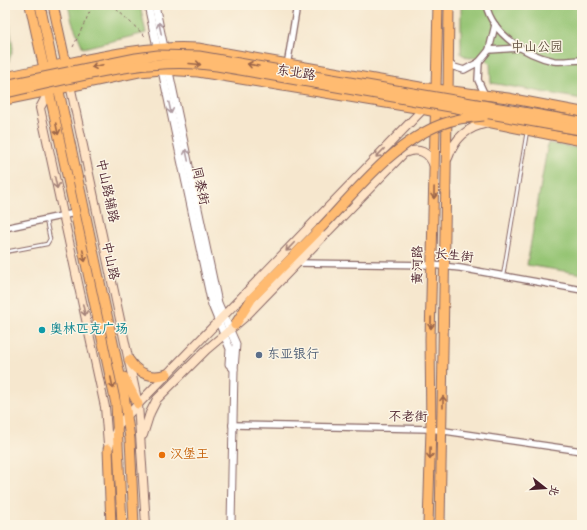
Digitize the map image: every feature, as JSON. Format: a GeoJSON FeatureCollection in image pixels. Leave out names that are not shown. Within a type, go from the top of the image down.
{"type":"FeatureCollection","features":[{"type":"Feature","properties":{"kind":"main road","name":"中山路"},"geometry":{"type":"LineString","coordinates":[[30,5],[116,404],[119,424],[122,525]]}},
{"type":"Feature","properties":{"kind":"main road","name":"中山路"},"geometry":{"type":"LineString","coordinates":[[40,5],[128,415],[134,525]]}},
{"type":"Feature","properties":{"kind":"main road","name":"中山路辅路"},"geometry":{"type":"LineString","coordinates":[[53,5],[138,404],[142,443],[146,525]]}},
{"type":"Feature","properties":{"kind":"main road","name":"黄河路"},"geometry":{"type":"LineString","coordinates":[[438,5],[440,91],[447,114],[440,525]]}},
{"type":"Feature","properties":{"kind":"main road","name":"黄河路"},"geometry":{"type":"LineString","coordinates":[[428,525],[431,429],[435,112],[448,62],[449,5]]}},
{"type":"Feature","properties":{"kind":"main road","name":"东北路"},"geometry":{"type":"LineString","coordinates":[[5,77],[136,49],[160,47],[219,50],[440,91],[485,95],[582,112]]}},
{"type":"Feature","properties":{"kind":"main road","name":"东北路"},"geometry":{"type":"LineString","coordinates":[[5,85],[136,58],[158,55],[198,56],[581,126]]}},
{"type":"Feature","properties":{"kind":"main road","name":"东北路"},"geometry":{"type":"LineString","coordinates":[[5,93],[138,65],[182,63],[217,66],[505,116],[581,126]]}},
{"type":"Feature","properties":{"kind":"main road","name":"东北路"},"geometry":{"type":"LineString","coordinates":[[5,100],[139,72],[165,70],[215,74],[423,109],[582,141]]}},
{"type":"Feature","properties":{"kind":"main road"},"geometry":{"type":"LineString","coordinates":[[407,125],[410,113],[405,106],[408,84]]}},
{"type":"Feature","properties":{"kind":"main road"},"geometry":{"type":"LineString","coordinates":[[49,91],[40,108],[105,407],[112,525]]}},
{"type":"Feature","properties":{"kind":"main road"},"geometry":{"type":"LineString","coordinates":[[108,449],[119,424],[440,91]]}},
{"type":"Feature","properties":{"kind":"main road"},"geometry":{"type":"LineString","coordinates":[[527,131],[532,103]]}},
{"type":"Feature","properties":{"kind":"main road"},"geometry":{"type":"LineString","coordinates":[[554,136],[559,108]]}},
{"type":"Feature","properties":{"kind":"main road"},"geometry":{"type":"LineString","coordinates":[[230,330],[252,298],[388,159],[415,137],[442,123],[454,120],[486,116],[505,116]]}},
{"type":"Feature","properties":{"kind":"main road"},"geometry":{"type":"LineString","coordinates":[[446,161],[451,149],[463,133],[479,125],[488,123]]}},
{"type":"Feature","properties":{"kind":"main road"},"geometry":{"type":"LineString","coordinates":[[392,141],[404,153]]}},
{"type":"Feature","properties":{"kind":"main road"},"geometry":{"type":"LineString","coordinates":[[142,443],[144,428],[157,399],[206,350],[230,330],[298,263],[404,153],[411,150],[424,152],[432,160],[434,166]]}},
{"type":"Feature","properties":{"kind":"main road"},"geometry":{"type":"LineString","coordinates":[[129,360],[133,367],[146,375],[160,376],[167,374]]}},
{"type":"Feature","properties":{"kind":"main road"},"geometry":{"type":"LineString","coordinates":[[118,367],[138,404]]}},
{"type":"Feature","properties":{"kind":"street","name":"同泰街"},"geometry":{"type":"LineString","coordinates":[[148,5],[165,70],[212,305],[230,330],[229,364],[234,368],[231,525]]}},
{"type":"Feature","properties":{"kind":"street","name":"同泰街"},"geometry":{"type":"LineString","coordinates":[[155,5],[160,47]]}},
{"type":"Feature","properties":{"kind":"street"},"geometry":{"type":"LineString","coordinates":[[284,86],[297,5]]}},
{"type":"Feature","properties":{"kind":"street"},"geometry":{"type":"LineString","coordinates":[[486,5],[489,16],[495,24],[519,48]]}},
{"type":"Feature","properties":{"kind":"street"},"geometry":{"type":"LineString","coordinates":[[448,62],[454,67],[464,70],[479,62],[489,50],[495,24]]}},
{"type":"Feature","properties":{"kind":"street"},"geometry":{"type":"LineString","coordinates":[[489,50],[519,48],[555,61],[582,60]]}},
{"type":"Feature","properties":{"kind":"street"},"geometry":{"type":"LineString","coordinates":[[479,62],[478,80],[485,95]]}},
{"type":"Feature","properties":{"kind":"street"},"geometry":{"type":"LineString","coordinates":[[5,228],[75,213]]}},
{"type":"Feature","properties":{"kind":"street","name":"长生街"},"geometry":{"type":"LineString","coordinates":[[298,263],[444,266],[582,290]]}},
{"type":"Feature","properties":{"kind":"street","name":"不老街"},"geometry":{"type":"LineString","coordinates":[[232,425],[431,429],[582,451]]}},
{"type":"Feature","properties":{"kind":"lane"},"geometry":{"type":"LineString","coordinates":[[503,276],[527,131]]}},
{"type":"Feature","properties":{"kind":"lane"},"geometry":{"type":"LineString","coordinates":[[5,252],[47,244],[50,239],[45,220]]}},
{"type":"Feature","properties":{"kind":"path"},"geometry":{"type":"LineString","coordinates":[[73,47],[93,5]]}},
{"type":"Feature","properties":{"kind":"path"},"geometry":{"type":"LineString","coordinates":[[112,5],[145,36]]}},
{"type":"Feature","properties":{"kind":"green space"},"geometry":{"type":"Polygon","coordinates":[[[5,5],[7,5],[13,49],[8,63],[5,64],[5,5]]]}},
{"type":"Feature","properties":{"kind":"green space"},"geometry":{"type":"Polygon","coordinates":[[[68,5],[140,5],[146,33],[83,48],[72,22],[68,5]]]}},
{"type":"Feature","properties":{"kind":"green space","name":"中山公园"},"geometry":{"type":"Polygon","coordinates":[[[461,5],[582,5],[582,99],[491,83],[490,64],[484,57],[469,58],[461,54],[461,5]]]}},
{"type":"Feature","properties":{"kind":"green space"},"geometry":{"type":"Polygon","coordinates":[[[548,143],[582,149],[582,274],[527,265],[548,143]]]}},
{"type":"Feature","properties":{"kind":"place","name":"奥林匹克广场"},"geometry":{"type":"Point","coordinates":[42,330]}},
{"type":"Feature","properties":{"kind":"place","name":"东亚银行"},"geometry":{"type":"Point","coordinates":[259,355]}},
{"type":"Feature","properties":{"kind":"place","name":"汉堡王"},"geometry":{"type":"Point","coordinates":[162,455]}}]}
